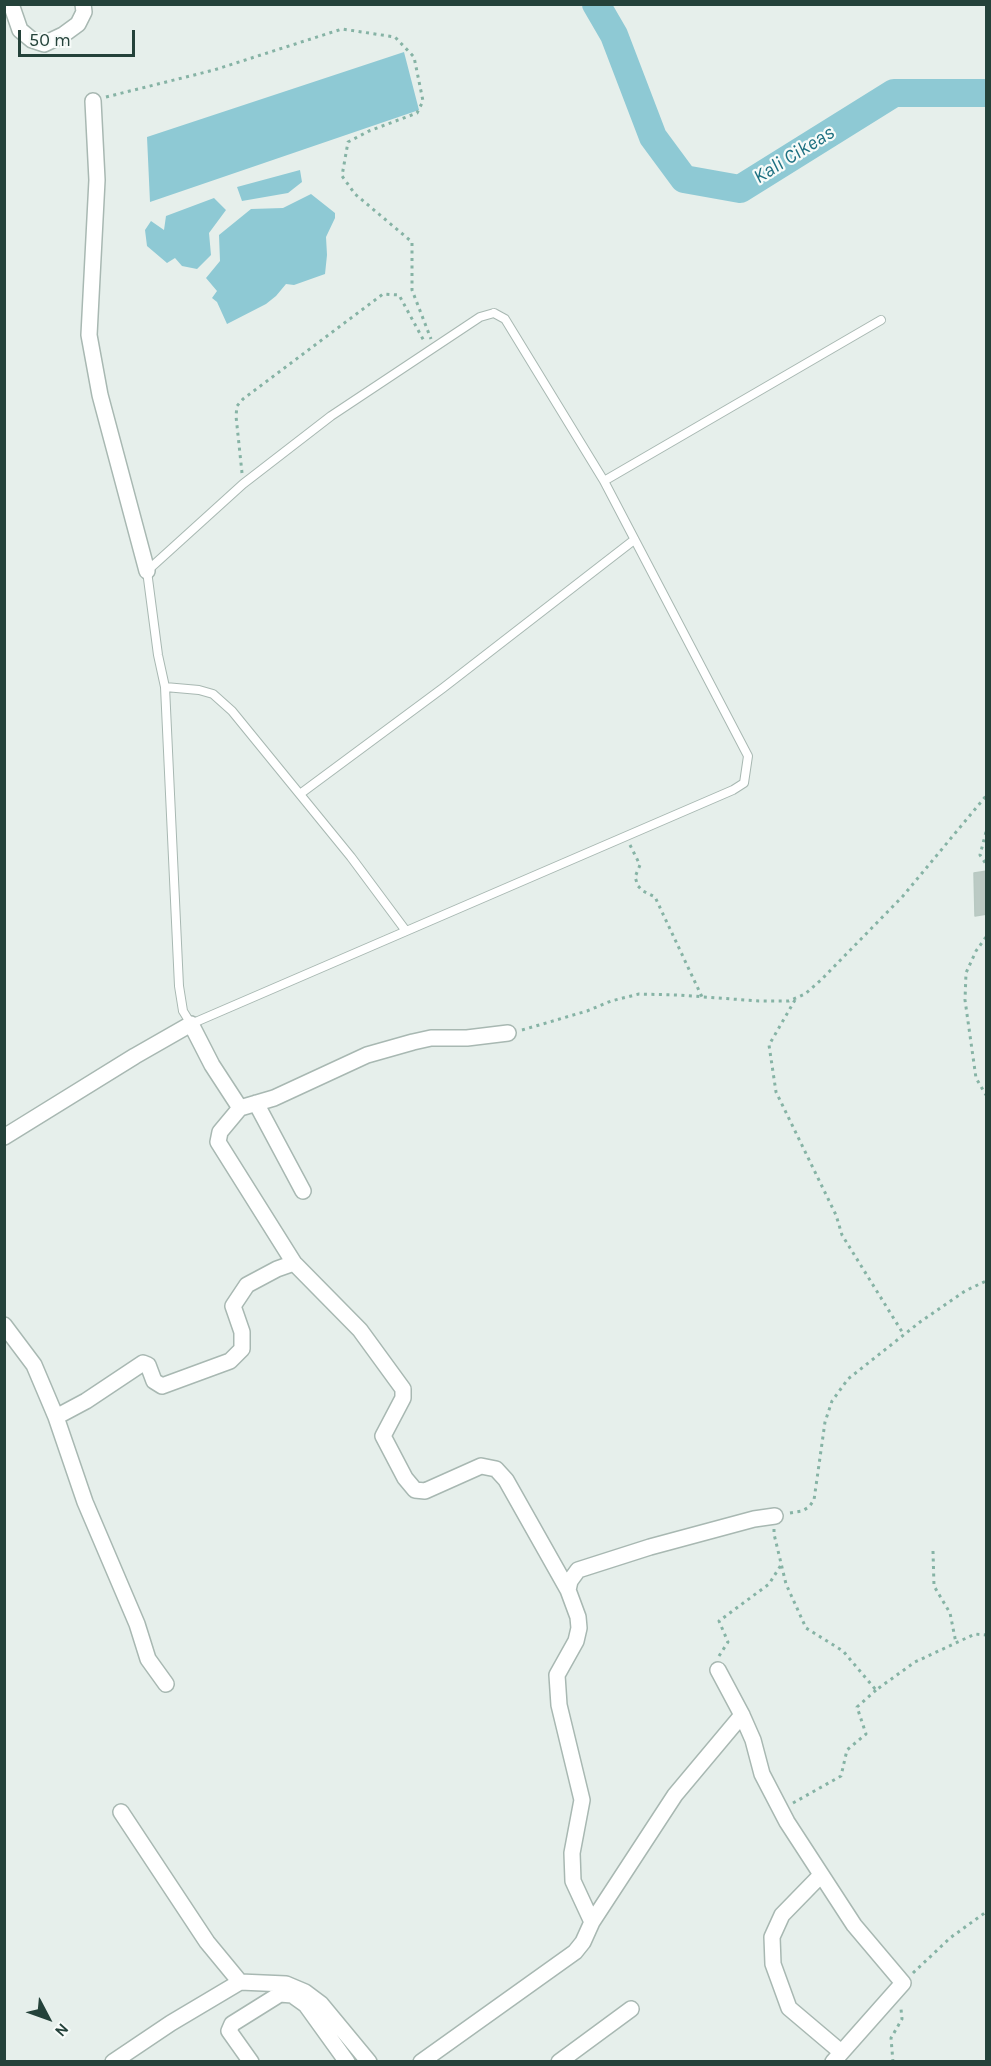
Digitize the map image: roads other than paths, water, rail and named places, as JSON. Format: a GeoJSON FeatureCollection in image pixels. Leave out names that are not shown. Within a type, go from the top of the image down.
{"type":"FeatureCollection","features":[{"type":"Feature","properties":{"kind":"street"},"geometry":{"type":"LineString","coordinates":[[11,4],[20,30],[32,40],[44,44],[63,35],[78,24],[84,12],[83,4]]}},
{"type":"Feature","properties":{"kind":"street"},"geometry":{"type":"LineString","coordinates":[[93,101],[97,180],[89,335],[100,395],[147,572]]}},
{"type":"Feature","properties":{"kind":"street"},"geometry":{"type":"LineString","coordinates":[[4,1137],[191,1024],[212,1065],[240,1108]]}},
{"type":"Feature","properties":{"kind":"street"},"geometry":{"type":"LineString","coordinates":[[508,1033],[467,1038],[431,1038],[367,1055],[274,1098],[240,1108],[220,1132],[218,1142],[294,1263],[360,1330],[403,1389],[403,1398],[383,1436],[405,1478],[415,1490],[425,1491],[481,1466],[496,1469],[506,1480],[568,1590],[579,1617],[579,1628],[576,1641],[557,1675],[559,1705],[582,1800],[572,1853],[573,1881],[592,1922]]}},
{"type":"Feature","properties":{"kind":"street"},"geometry":{"type":"LineString","coordinates":[[256,1103],[303,1191]]}},
{"type":"Feature","properties":{"kind":"street"},"geometry":{"type":"LineString","coordinates":[[56,1417],[86,1401],[143,1363],[148,1365],[154,1381],[162,1386],[230,1361],[242,1349],[242,1332],[233,1306],[247,1285],[294,1263]]}},
{"type":"Feature","properties":{"kind":"street"},"geometry":{"type":"LineString","coordinates":[[4,1325],[34,1365],[56,1417],[85,1502],[137,1624],[148,1659],[166,1684]]}},
{"type":"Feature","properties":{"kind":"street"},"geometry":{"type":"LineString","coordinates":[[568,1590],[570,1581],[578,1570],[650,1547],[754,1519],[775,1516]]}},
{"type":"Feature","properties":{"kind":"street"},"geometry":{"type":"LineString","coordinates":[[718,1670],[742,1715],[753,1740],[762,1774],[781,1810],[821,1875],[866,1941],[903,1983],[837,2057],[789,2008],[773,1964],[772,1937],[782,1915],[821,1875]]}},
{"type":"Feature","properties":{"kind":"street"},"geometry":{"type":"LineString","coordinates":[[421,2061],[575,1952],[675,1795],[742,1715]]}},
{"type":"Feature","properties":{"kind":"street"},"geometry":{"type":"LineString","coordinates":[[121,1812],[188,1914],[240,1982]]}},
{"type":"Feature","properties":{"kind":"street"},"geometry":{"type":"LineString","coordinates":[[113,2061],[240,1982],[286,1984],[305,1992],[321,2004],[369,2061]]}},
{"type":"Feature","properties":{"kind":"street"},"geometry":{"type":"LineString","coordinates":[[251,2061],[229,2031],[232,2024],[280,1994],[292,1995],[306,2005],[347,2061]]}},
{"type":"Feature","properties":{"kind":"street"},"geometry":{"type":"LineString","coordinates":[[559,2061],[631,2008]]}},
{"type":"Feature","properties":{"kind":"lane"},"geometry":{"type":"LineString","coordinates":[[494,313],[505,319],[604,481],[748,756],[744,783],[626,837],[191,1024],[183,1011],[179,986],[165,687],[147,572],[243,484],[331,416],[480,316],[494,313]]}},
{"type":"Feature","properties":{"kind":"lane"},"geometry":{"type":"LineString","coordinates":[[604,481],[882,321]]}},
{"type":"Feature","properties":{"kind":"lane"},"geometry":{"type":"LineString","coordinates":[[300,794],[443,688],[634,540]]}},
{"type":"Feature","properties":{"kind":"lane"},"geometry":{"type":"LineString","coordinates":[[165,687],[199,690],[213,694],[232,711],[351,856],[406,931]]}},
{"type":"Feature","properties":{"kind":"water"},"geometry":{"type":"Polygon","coordinates":[[[404,52],[419,110],[150,202],[147,137],[404,52]]]}},
{"type":"Feature","properties":{"kind":"water"},"geometry":{"type":"Polygon","coordinates":[[[300,170],[302,182],[288,193],[242,201],[237,187],[300,170]]]}},
{"type":"Feature","properties":{"kind":"water"},"geometry":{"type":"Polygon","coordinates":[[[311,194],[335,213],[326,237],[325,274],[294,285],[286,284],[266,304],[227,324],[217,302],[212,298],[217,291],[206,278],[220,261],[219,235],[251,209],[283,208],[311,194]]]}},
{"type":"Feature","properties":{"kind":"water"},"geometry":{"type":"Polygon","coordinates":[[[214,198],[226,210],[209,233],[211,255],[197,269],[182,266],[175,258],[167,263],[147,246],[145,230],[151,221],[164,230],[166,216],[214,198]]]}},
{"type":"Feature","properties":{"kind":"waterway","name":"Kali Cikeas"},"geometry":{"type":"LineString","coordinates":[[596,4],[614,35],[653,137],[684,179],[740,189],[894,93],[986,93]]}}]}
